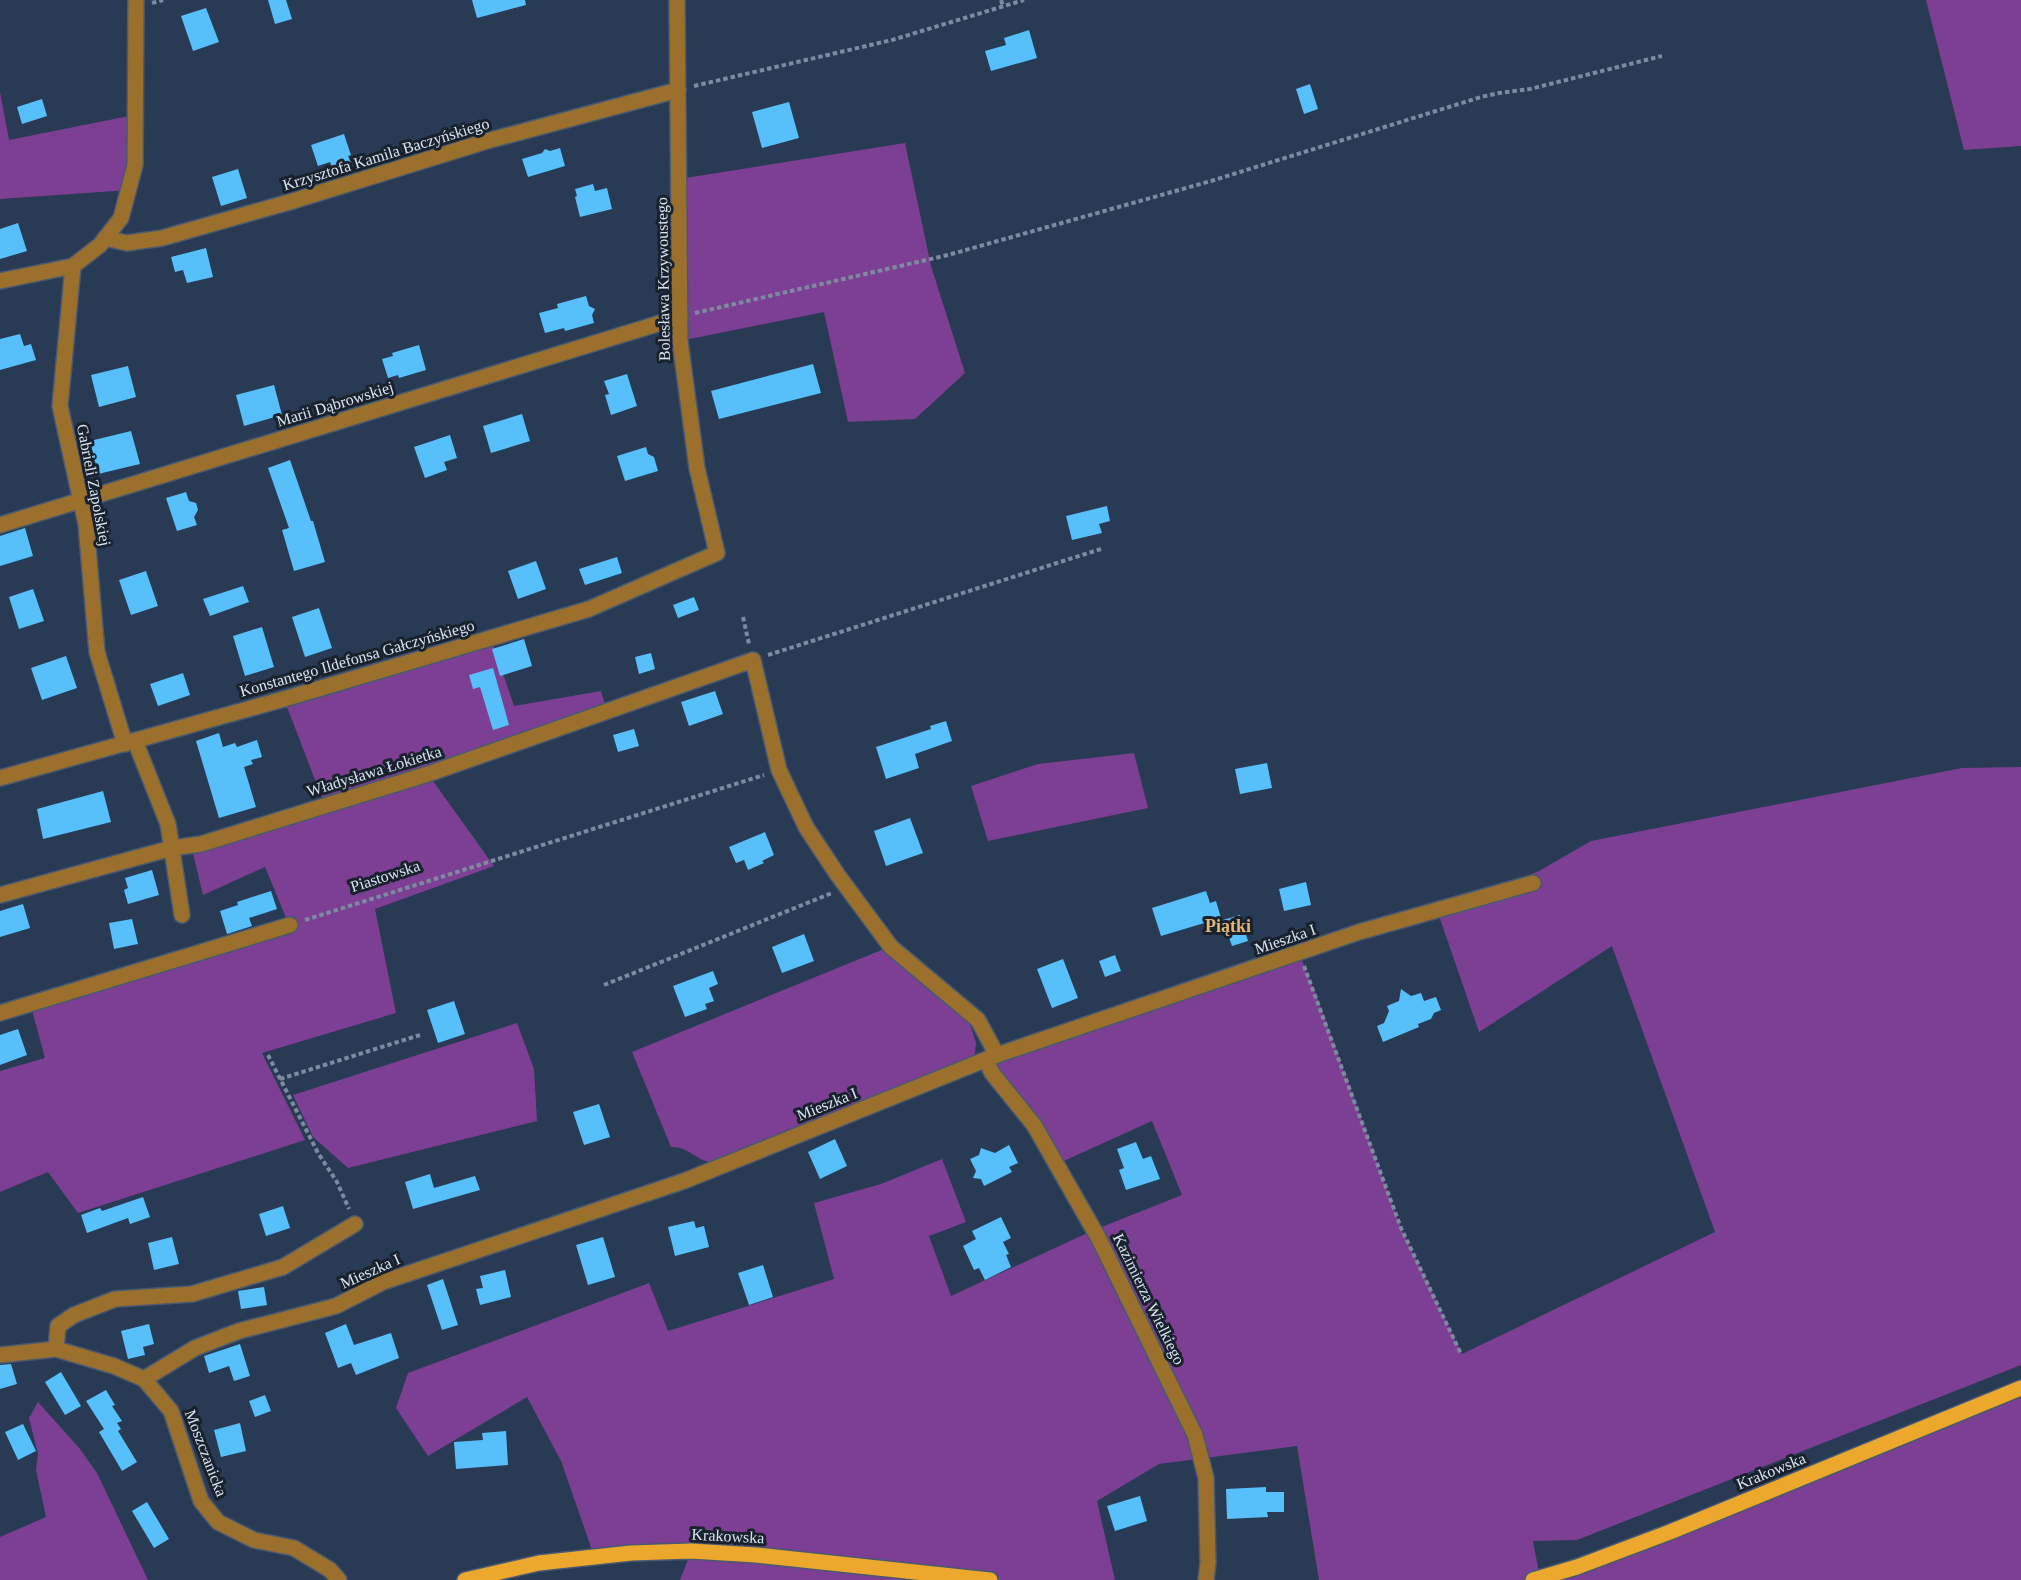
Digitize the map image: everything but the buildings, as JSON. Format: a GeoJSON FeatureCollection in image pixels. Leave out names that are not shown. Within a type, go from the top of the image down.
{"type":"FeatureCollection","features":[{"type":"Feature","properties":{"kind":"main road","name":"Krakowska"},"geometry":{"type":"LineString","coordinates":[[1538,1579],[1670,1532],[2021,1388]]}},
{"type":"Feature","properties":{"kind":"main road","name":"Krakowska"},"geometry":{"type":"LineString","coordinates":[[465,1580],[539,1563],[663,1551],[756,1555],[990,1580]]}},
{"type":"Feature","properties":{"kind":"street"},"geometry":{"type":"LineString","coordinates":[[0,281],[73,266],[100,245],[121,218],[135,165],[136,0]]}},
{"type":"Feature","properties":{"kind":"street","name":"Bolesława Krzywoustego"},"geometry":{"type":"LineString","coordinates":[[677,0],[680,341],[697,468],[717,553]]}},
{"type":"Feature","properties":{"kind":"street","name":"Krzysztofa Kamila Baczyńskiego"},"geometry":{"type":"LineString","coordinates":[[105,238],[128,243],[162,238],[293,201],[487,141],[678,90]]}},
{"type":"Feature","properties":{"kind":"street","name":"Gabrieli Zapolskiej"},"geometry":{"type":"LineString","coordinates":[[73,266],[60,406],[86,524],[97,652],[130,743],[168,824],[182,915]]}},
{"type":"Feature","properties":{"kind":"street","name":"Marii Dąbrowskiej"},"geometry":{"type":"LineString","coordinates":[[0,525],[680,317]]}},
{"type":"Feature","properties":{"kind":"street","name":"Konstantego Ildefonsa Gałczyńskiego"},"geometry":{"type":"LineString","coordinates":[[0,778],[130,743],[589,609],[717,553]]}},
{"type":"Feature","properties":{"kind":"street"},"geometry":{"type":"LineString","coordinates":[[753,660],[779,770],[806,827],[846,887],[891,947],[978,1020],[992,1058]]}},
{"type":"Feature","properties":{"kind":"street","name":"Władysława Łokietka"},"geometry":{"type":"LineString","coordinates":[[0,895],[172,848],[201,844],[428,774],[753,660]]}},
{"type":"Feature","properties":{"kind":"street","name":"Mieszka I"},"geometry":{"type":"LineString","coordinates":[[144,1379],[195,1348],[239,1331],[336,1306],[383,1282],[684,1181],[992,1058],[1359,933],[1533,883]]}},
{"type":"Feature","properties":{"kind":"street"},"geometry":{"type":"LineString","coordinates":[[0,1013],[290,925]]}},
{"type":"Feature","properties":{"kind":"street","name":"Kazimierza Wielkiego"},"geometry":{"type":"LineString","coordinates":[[992,1058],[992,1073],[1034,1125],[1099,1239],[1195,1435],[1206,1478],[1208,1563],[1206,1580]]}},
{"type":"Feature","properties":{"kind":"street"},"geometry":{"type":"LineString","coordinates":[[56,1349],[58,1326],[74,1316],[115,1299],[192,1294],[283,1268],[355,1224]]}},
{"type":"Feature","properties":{"kind":"street","name":"Moszczanicka"},"geometry":{"type":"LineString","coordinates":[[0,1355],[56,1349],[114,1366],[144,1379],[171,1411],[201,1501],[218,1522],[254,1540],[294,1548],[330,1570],[339,1580]]}},
{"type":"Feature","properties":{"kind":"path"},"geometry":{"type":"LineString","coordinates":[[1001,0],[1003,6]]}},
{"type":"Feature","properties":{"kind":"path"},"geometry":{"type":"LineString","coordinates":[[678,90],[892,40],[1024,0]]}},
{"type":"Feature","properties":{"kind":"path"},"geometry":{"type":"LineString","coordinates":[[680,317],[948,255],[1211,181],[1481,97],[1530,89],[1662,56]]}},
{"type":"Feature","properties":{"kind":"path"},"geometry":{"type":"LineString","coordinates":[[742,617],[753,660],[1101,549]]}},
{"type":"Feature","properties":{"kind":"path","name":"Piastowska"},"geometry":{"type":"LineString","coordinates":[[290,925],[779,770]]}},
{"type":"Feature","properties":{"kind":"path"},"geometry":{"type":"LineString","coordinates":[[604,985],[846,887]]}},
{"type":"Feature","properties":{"kind":"path"},"geometry":{"type":"LineString","coordinates":[[1299,953],[1401,1228],[1461,1354]]}},
{"type":"Feature","properties":{"kind":"path"},"geometry":{"type":"LineString","coordinates":[[280,1079],[420,1035]]}},
{"type":"Feature","properties":{"kind":"path"},"geometry":{"type":"LineString","coordinates":[[268,1055],[318,1153],[337,1182],[355,1224]]}},
{"type":"Feature","properties":{"kind":"shaded area"},"geometry":{"type":"Polygon","coordinates":[[[1926,0],[2021,0],[2021,146],[1964,150],[1926,0]]]}},
{"type":"Feature","properties":{"kind":"shaded area"},"geometry":{"type":"Polygon","coordinates":[[[0,92],[9,140],[134,115],[129,190],[0,199],[0,92]]]}},
{"type":"Feature","properties":{"kind":"shaded area"},"geometry":{"type":"Polygon","coordinates":[[[905,143],[931,266],[965,373],[915,419],[848,422],[824,312],[680,341],[679,179],[905,143]]]}},
{"type":"Feature","properties":{"kind":"shaded area"},"geometry":{"type":"Polygon","coordinates":[[[491,638],[514,706],[601,691],[607,711],[428,774],[494,866],[375,909],[396,1013],[262,1053],[305,1140],[78,1213],[48,1172],[0,1192],[0,1071],[45,1058],[30,1003],[289,925],[265,867],[203,895],[191,845],[325,806],[284,699],[491,638]]]}},
{"type":"Feature","properties":{"kind":"shaded area"},"geometry":{"type":"Polygon","coordinates":[[[1134,753],[1148,808],[988,841],[971,786],[1038,764],[1134,753]]]}},
{"type":"Feature","properties":{"kind":"shaded area"},"geometry":{"type":"Polygon","coordinates":[[[2021,767],[2021,1365],[1577,1540],[1533,1541],[1540,1578],[2021,1388],[2021,1580],[1319,1580],[1297,1446],[1159,1464],[1097,1501],[1115,1580],[680,1580],[691,1552],[594,1556],[561,1461],[527,1397],[428,1456],[396,1408],[408,1373],[649,1283],[668,1331],[834,1279],[814,1203],[881,1184],[942,1159],[966,1222],[929,1236],[951,1296],[1094,1230],[1182,1195],[1152,1121],[1057,1164],[992,1073],[997,1055],[1299,953],[1401,1228],[1462,1354],[1715,1232],[1612,946],[1479,1032],[1437,910],[1539,871],[1591,841],[1962,768],[2021,767]]]}},
{"type":"Feature","properties":{"kind":"shaded area"},"geometry":{"type":"Polygon","coordinates":[[[884,949],[962,1011],[971,1027],[976,1043],[975,1054],[968,1061],[712,1162],[683,1149],[671,1147],[632,1052],[884,949]]]}},
{"type":"Feature","properties":{"kind":"shaded area"},"geometry":{"type":"Polygon","coordinates":[[[517,1023],[534,1069],[537,1121],[348,1168],[313,1137],[293,1095],[517,1023]]]}},
{"type":"Feature","properties":{"kind":"shaded area"},"geometry":{"type":"Polygon","coordinates":[[[38,1402],[80,1449],[97,1473],[148,1580],[0,1580],[0,1537],[46,1517],[36,1470],[38,1454],[29,1418],[38,1402]]]}},
{"type":"Feature","properties":{"kind":"district","name":"Piątki"},"geometry":{"type":"Point","coordinates":[1228,926]}}]}
